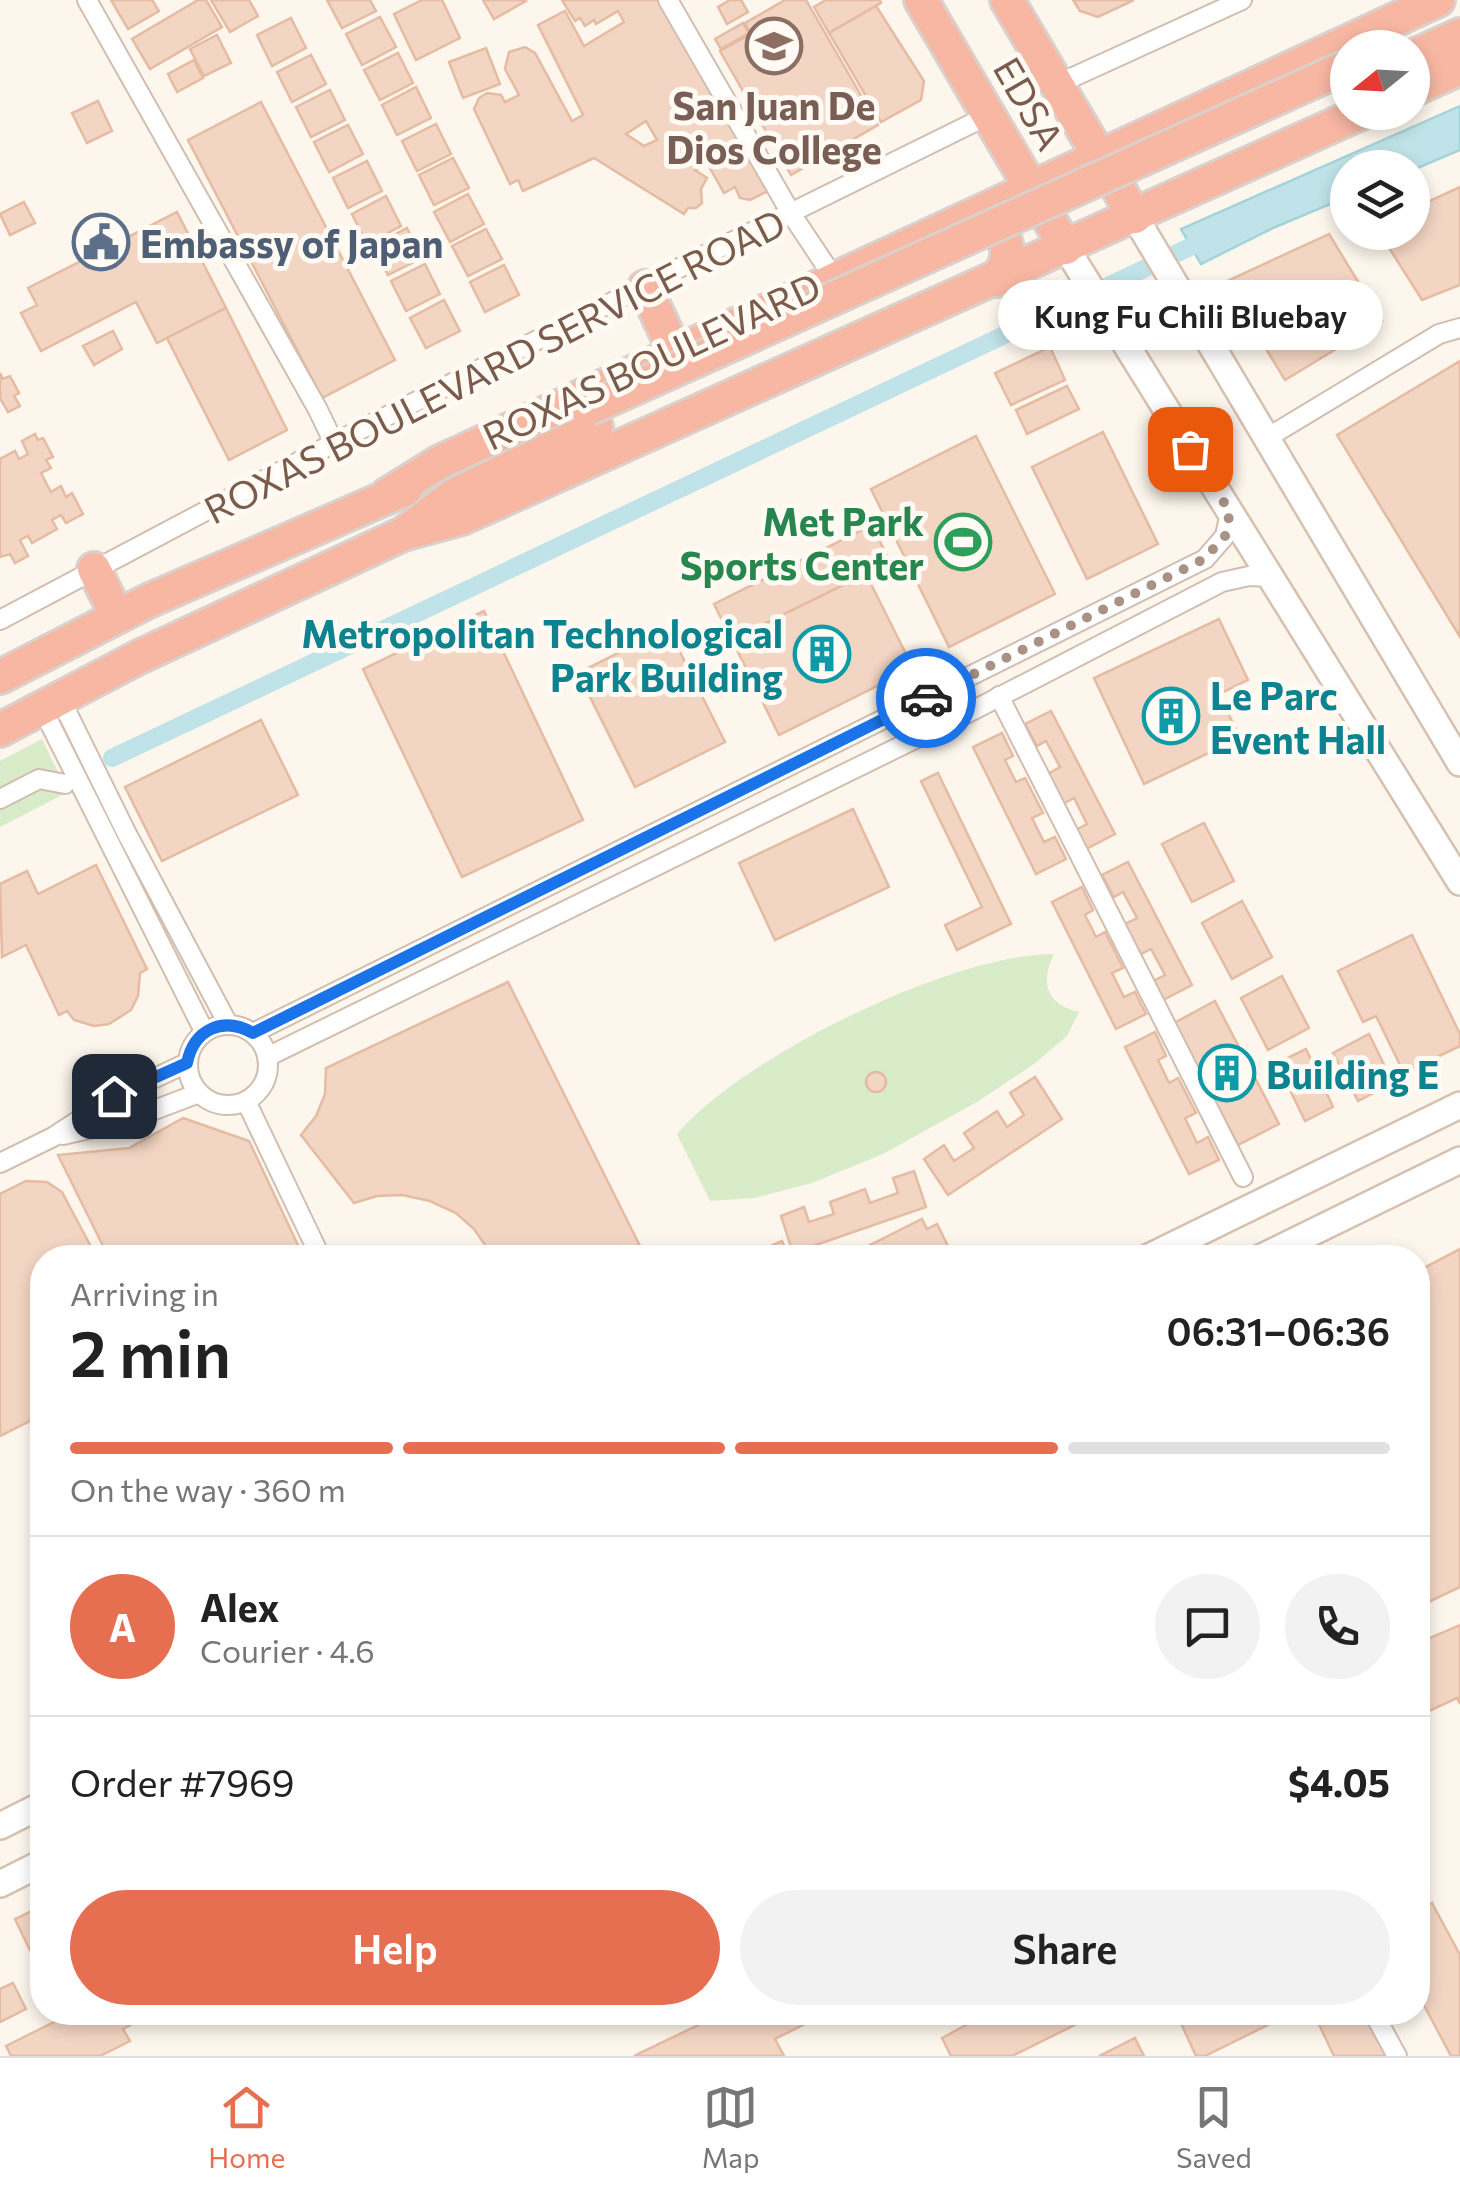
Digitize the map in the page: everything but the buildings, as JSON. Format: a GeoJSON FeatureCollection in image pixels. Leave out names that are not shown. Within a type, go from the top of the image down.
{"type":"FeatureCollection","features":[{"type":"Feature","properties":{"kind":"highway","name":"EDSA"},"geometry":{"type":"LineString","coordinates":[[922,0],[1074,260]]}},
{"type":"Feature","properties":{"kind":"highway","name":"EDSA"},"geometry":{"type":"LineString","coordinates":[[1008,0],[1142,230]]}},
{"type":"Feature","properties":{"kind":"highway"},"geometry":{"type":"LineString","coordinates":[[387,495],[440,462],[1438,0]]}},
{"type":"Feature","properties":{"kind":"highway"},"geometry":{"type":"LineString","coordinates":[[1386,23],[1460,14]]}},
{"type":"Feature","properties":{"kind":"highway"},"geometry":{"type":"LineString","coordinates":[[1430,49],[1460,35]]}},
{"type":"Feature","properties":{"kind":"highway"},"geometry":{"type":"LineString","coordinates":[[1430,82],[1460,68]]}},
{"type":"Feature","properties":{"kind":"highway","name":"ROXAS BOULEVARD"},"geometry":{"type":"LineString","coordinates":[[0,730],[139,657],[403,534],[454,495],[592,418],[1330,74]]}},
{"type":"Feature","properties":{"kind":"highway","name":"ROXAS BOULEVARD"},"geometry":{"type":"LineString","coordinates":[[0,677],[118,616],[387,495],[592,418],[1330,95]]}},
{"type":"Feature","properties":{"kind":"highway"},"geometry":{"type":"LineString","coordinates":[[1210,106],[1208,132],[1212,145],[1220,156],[1244,168]]}},
{"type":"Feature","properties":{"kind":"highway"},"geometry":{"type":"LineString","coordinates":[[403,534],[462,518],[996,280],[1074,260],[1142,230],[1244,168],[1330,128]]}},
{"type":"Feature","properties":{"kind":"highway"},"geometry":{"type":"LineString","coordinates":[[966,218],[992,222],[1007,244],[1008,257],[996,280]]}},
{"type":"Feature","properties":{"kind":"highway"},"geometry":{"type":"LineString","coordinates":[[646,287],[674,352]]}},
{"type":"Feature","properties":{"kind":"highway"},"geometry":{"type":"LineString","coordinates":[[94,570],[118,616]]}},
{"type":"Feature","properties":{"kind":"main road"},"geometry":{"type":"LineString","coordinates":[[1142,230],[1460,763]]}},
{"type":"Feature","properties":{"kind":"main road"},"geometry":{"type":"LineString","coordinates":[[1074,260],[1460,882]]}},
{"type":"Feature","properties":{"kind":"main road"},"geometry":{"type":"LineString","coordinates":[[1174,1245],[1460,1105]]}},
{"type":"Feature","properties":{"kind":"main road"},"geometry":{"type":"LineString","coordinates":[[1287,1245],[1460,1160]]}},
{"type":"Feature","properties":{"kind":"main road"},"geometry":{"type":"LineString","coordinates":[[0,1826],[30,1811]]}},
{"type":"Feature","properties":{"kind":"main road"},"geometry":{"type":"LineString","coordinates":[[0,1884],[30,1869]]}},
{"type":"Feature","properties":{"kind":"street"},"geometry":{"type":"LineString","coordinates":[[88,0],[334,443]]}},
{"type":"Feature","properties":{"kind":"street"},"geometry":{"type":"LineString","coordinates":[[668,0],[792,215],[834,278]]}},
{"type":"Feature","properties":{"kind":"street"},"geometry":{"type":"LineString","coordinates":[[1058,84],[1242,0]]}},
{"type":"Feature","properties":{"kind":"street","name":"ROXAS BOULEVARD SERVICE ROAD"},"geometry":{"type":"LineString","coordinates":[[0,620],[334,443],[991,114]]}},
{"type":"Feature","properties":{"kind":"street"},"geometry":{"type":"LineString","coordinates":[[1265,438],[1439,334],[1460,328]]}},
{"type":"Feature","properties":{"kind":"street"},"geometry":{"type":"LineString","coordinates":[[253,1033],[1204,559],[1225,536],[1230,512]]}},
{"type":"Feature","properties":{"kind":"street"},"geometry":{"type":"LineString","coordinates":[[267,1056],[1000,696],[1222,582],[1248,576],[1269,577]]}},
{"type":"Feature","properties":{"kind":"street"},"geometry":{"type":"LineString","coordinates":[[1000,696],[1243,1177]]}},
{"type":"Feature","properties":{"kind":"street"},"geometry":{"type":"LineString","coordinates":[[51,703],[109,795],[228,1024]]}},
{"type":"Feature","properties":{"kind":"street"},"geometry":{"type":"LineString","coordinates":[[51,703],[90,804],[204,1032]]}},
{"type":"Feature","properties":{"kind":"street"},"geometry":{"type":"LineString","coordinates":[[0,799],[39,780],[65,784]]}},
{"type":"Feature","properties":{"kind":"street"},"geometry":{"type":"LineString","coordinates":[[90,804],[109,795]]}},
{"type":"Feature","properties":{"kind":"street"},"geometry":{"type":"LineString","coordinates":[[228,1024],[253,1033],[267,1056],[264,1083],[246,1101],[221,1105],[199,1093],[188,1074],[187,1063],[195,1040],[204,1032],[228,1024]]}},
{"type":"Feature","properties":{"kind":"street"},"geometry":{"type":"LineString","coordinates":[[0,1163],[53,1137],[114,1096],[187,1063]]}},
{"type":"Feature","properties":{"kind":"street"},"geometry":{"type":"LineString","coordinates":[[53,1137],[128,1120],[199,1093]]}},
{"type":"Feature","properties":{"kind":"street"},"geometry":{"type":"LineString","coordinates":[[246,1101],[314,1245]]}},
{"type":"Feature","properties":{"kind":"street"},"geometry":{"type":"LineString","coordinates":[[1380,2025],[1398,2056]]}},
{"type":"Feature","properties":{"kind":"green space"},"geometry":{"type":"Polygon","coordinates":[[[42,739],[68,792],[0,827],[0,761],[42,739]]]}},
{"type":"Feature","properties":{"kind":"green space"},"geometry":{"type":"Polygon","coordinates":[[[1054,954],[1047,974],[1049,991],[1059,1004],[1079,1012],[1067,1036],[1034,1064],[977,1102],[883,1154],[812,1183],[754,1198],[710,1201],[677,1134],[749,1073],[798,1043],[907,990],[1011,958],[1054,954]]]}},
{"type":"Feature","properties":{"kind":"water"},"geometry":{"type":"Polygon","coordinates":[[[1460,106],[1460,150],[1430,163],[1430,150],[1360,150],[1406,130],[1430,130],[1430,119],[1460,106]]]}},
{"type":"Feature","properties":{"kind":"water"},"geometry":{"type":"Polygon","coordinates":[[[1330,163],[1330,204],[1201,264],[1181,229],[1330,163]]]}},
{"type":"Feature","properties":{"kind":"waterway"},"geometry":{"type":"LineString","coordinates":[[112,758],[1209,238]]}},
{"type":"Feature","properties":{"kind":"way so far"},"geometry":{"type":"LineString","coordinates":[[926,698],[1143,591],[1214,551],[1225,536],[1230,512],[1190,449]]}},
{"type":"Feature","properties":{"kind":"place","name":"San Juan De Dios College"},"geometry":{"type":"Point","coordinates":[774,46]}},
{"type":"Feature","properties":{"kind":"place","name":"Embassy of Japan"},"geometry":{"type":"Point","coordinates":[101,242]}},
{"type":"Feature","properties":{"kind":"place","name":"Kung Fu Chili Bluebay"},"geometry":{"type":"Point","coordinates":[1190,449]}},
{"type":"Feature","properties":{"kind":"place","name":"Met Park Sports Center"},"geometry":{"type":"Point","coordinates":[963,542]}},
{"type":"Feature","properties":{"kind":"place","name":"Metropolitan Technological Park Building"},"geometry":{"type":"Point","coordinates":[822,654]}},
{"type":"Feature","properties":{"kind":"place","name":"Le Parc Event Hall"},"geometry":{"type":"Point","coordinates":[1171,716]}},
{"type":"Feature","properties":{"kind":"place","name":"Building E"},"geometry":{"type":"Point","coordinates":[1227,1073]}},
{"type":"Feature","properties":{"kind":"route"},"geometry":{"type":"LineString","coordinates":[[114,1096],[187,1063],[195,1040],[216,1026],[242,1026],[253,1033],[926,698]]}}]}
